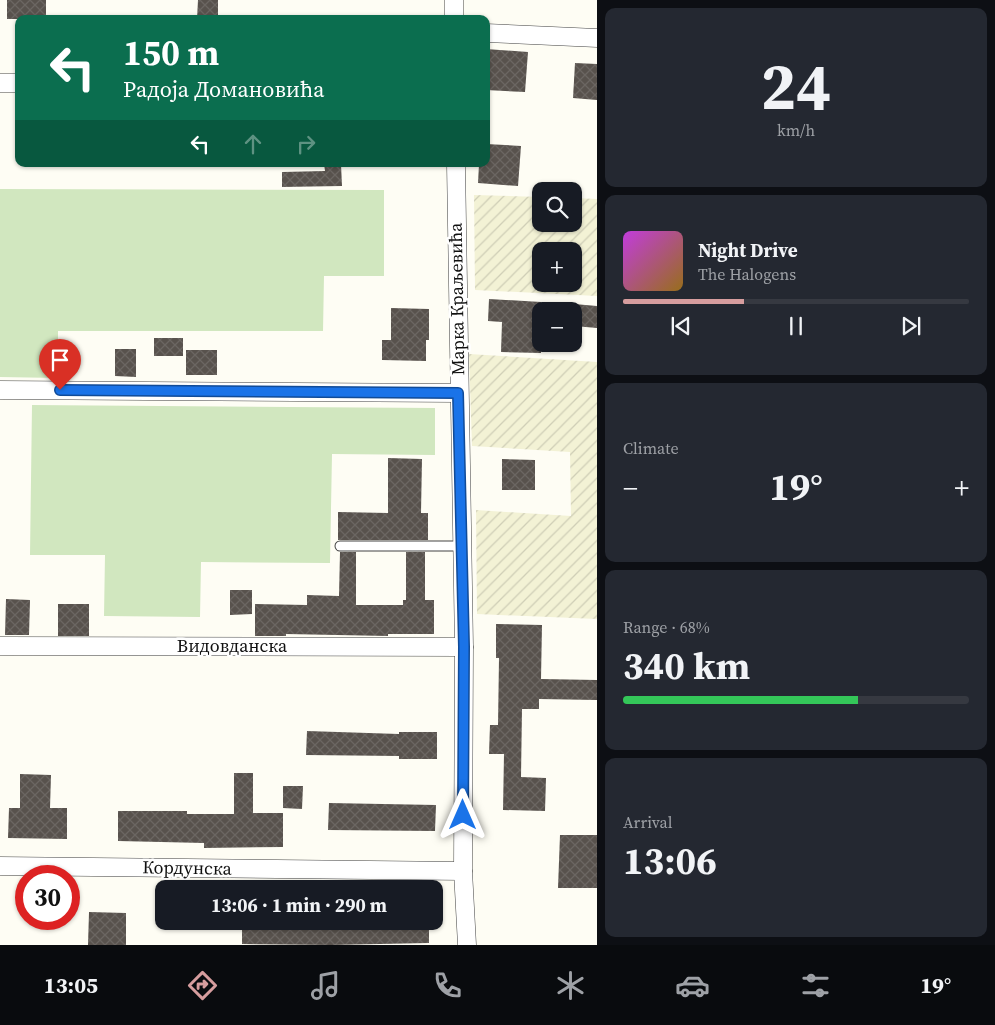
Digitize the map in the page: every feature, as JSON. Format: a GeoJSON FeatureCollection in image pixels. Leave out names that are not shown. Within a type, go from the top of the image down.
{"type":"FeatureCollection","features":[{"type":"Feature","properties":{"kind":"street"},"geometry":{"type":"LineString","coordinates":[[454,0],[454,15]]}},
{"type":"Feature","properties":{"kind":"street"},"geometry":{"type":"LineString","coordinates":[[490,33],[597,38]]}},
{"type":"Feature","properties":{"kind":"street"},"geometry":{"type":"LineString","coordinates":[[0,83],[15,83]]}},
{"type":"Feature","properties":{"kind":"street","name":"Марка Краљевића"},"geometry":{"type":"LineString","coordinates":[[456,167],[458,393],[464,647],[463,871],[467,945]]}},
{"type":"Feature","properties":{"kind":"street"},"geometry":{"type":"LineString","coordinates":[[0,390],[458,393]]}},
{"type":"Feature","properties":{"kind":"street","name":"Видовданска"},"geometry":{"type":"LineString","coordinates":[[0,646],[464,647]]}},
{"type":"Feature","properties":{"kind":"street","name":"Кордунска"},"geometry":{"type":"LineString","coordinates":[[0,866],[463,871]]}},
{"type":"Feature","properties":{"kind":"lane"},"geometry":{"type":"LineString","coordinates":[[340,546],[462,546]]}},
{"type":"Feature","properties":{"kind":"green space"},"geometry":{"type":"Polygon","coordinates":[[[0,189],[384,190],[384,276],[324,276],[323,331],[58,331],[58,378],[0,377],[0,189]]]}},
{"type":"Feature","properties":{"kind":"green space"},"geometry":{"type":"Polygon","coordinates":[[[474,195],[532,197],[532,232],[582,232],[582,198],[597,199],[597,296],[475,290],[474,195]]]}},
{"type":"Feature","properties":{"kind":"green space"},"geometry":{"type":"Polygon","coordinates":[[[469,354],[597,362],[597,619],[477,614],[476,510],[571,516],[570,452],[472,446],[469,354]]]}},
{"type":"Feature","properties":{"kind":"green space"},"geometry":{"type":"Polygon","coordinates":[[[32,405],[435,408],[435,455],[332,454],[330,563],[201,562],[200,617],[104,616],[105,555],[30,555],[32,405]]]}},
{"type":"Feature","properties":{"kind":"building"},"geometry":{"type":"Polygon","coordinates":[[[7,0],[46,0],[46,15],[15,15],[15,19],[7,19],[7,0]]]}},
{"type":"Feature","properties":{"kind":"building"},"geometry":{"type":"Polygon","coordinates":[[[198,0],[218,0],[218,15],[197,15],[198,0]]]}},
{"type":"Feature","properties":{"kind":"building"},"geometry":{"type":"Polygon","coordinates":[[[490,49],[528,52],[525,92],[490,90],[490,49]]]}},
{"type":"Feature","properties":{"kind":"building"},"geometry":{"type":"Polygon","coordinates":[[[575,63],[597,64],[597,100],[573,98],[575,63]]]}},
{"type":"Feature","properties":{"kind":"building"},"geometry":{"type":"Polygon","coordinates":[[[490,144],[521,146],[518,186],[478,183],[479,167],[490,167],[490,144]]]}},
{"type":"Feature","properties":{"kind":"building"},"geometry":{"type":"Polygon","coordinates":[[[324,167],[341,167],[342,186],[282,187],[282,172],[325,171],[324,167]]]}},
{"type":"Feature","properties":{"kind":"building"},"geometry":{"type":"Polygon","coordinates":[[[489,299],[541,302],[532,302],[532,352],[541,353],[501,352],[502,322],[488,321],[489,299]]]}},
{"type":"Feature","properties":{"kind":"building"},"geometry":{"type":"Polygon","coordinates":[[[582,305],[597,306],[597,328],[582,327],[582,305]]]}},
{"type":"Feature","properties":{"kind":"building"},"geometry":{"type":"Polygon","coordinates":[[[391,308],[429,309],[429,340],[426,340],[426,361],[382,360],[382,340],[391,340],[391,308]]]}},
{"type":"Feature","properties":{"kind":"building"},"geometry":{"type":"Polygon","coordinates":[[[154,338],[183,338],[183,356],[154,356],[154,338]]]}},
{"type":"Feature","properties":{"kind":"building"},"geometry":{"type":"Polygon","coordinates":[[[115,349],[136,349],[136,377],[115,376],[115,349]]]}},
{"type":"Feature","properties":{"kind":"building"},"geometry":{"type":"Polygon","coordinates":[[[186,350],[217,350],[217,375],[186,375],[186,350]]]}},
{"type":"Feature","properties":{"kind":"building"},"geometry":{"type":"Polygon","coordinates":[[[388,458],[422,459],[421,513],[428,513],[428,540],[338,540],[338,512],[388,513],[388,458]]]}},
{"type":"Feature","properties":{"kind":"building"},"geometry":{"type":"Polygon","coordinates":[[[502,459],[535,460],[535,490],[502,490],[502,459]]]}},
{"type":"Feature","properties":{"kind":"building"},"geometry":{"type":"Polygon","coordinates":[[[340,552],[356,552],[356,605],[403,605],[403,600],[406,600],[406,552],[425,552],[425,600],[434,600],[434,634],[388,634],[388,636],[286,634],[286,636],[255,636],[255,604],[307,605],[307,595],[339,596],[340,552]]]}},
{"type":"Feature","properties":{"kind":"building"},"geometry":{"type":"Polygon","coordinates":[[[230,590],[252,590],[252,614],[230,615],[230,590]]]}},
{"type":"Feature","properties":{"kind":"building"},"geometry":{"type":"Polygon","coordinates":[[[6,599],[30,600],[29,635],[5,635],[6,599]]]}},
{"type":"Feature","properties":{"kind":"building"},"geometry":{"type":"Polygon","coordinates":[[[58,604],[89,604],[89,636],[58,636],[58,604]]]}},
{"type":"Feature","properties":{"kind":"building"},"geometry":{"type":"Polygon","coordinates":[[[496,624],[542,625],[541,679],[597,680],[597,700],[539,699],[539,709],[522,709],[521,777],[546,778],[545,811],[503,810],[504,754],[489,754],[490,725],[498,725],[499,658],[496,658],[496,624]]]}},
{"type":"Feature","properties":{"kind":"building"},"geometry":{"type":"Polygon","coordinates":[[[307,731],[399,734],[399,732],[437,732],[437,759],[399,759],[399,756],[306,755],[307,731]]]}},
{"type":"Feature","properties":{"kind":"building"},"geometry":{"type":"Polygon","coordinates":[[[234,773],[253,773],[253,813],[283,813],[283,847],[204,848],[204,843],[118,841],[118,811],[187,811],[187,814],[234,814],[234,773]]]}},
{"type":"Feature","properties":{"kind":"building"},"geometry":{"type":"Polygon","coordinates":[[[20,774],[51,775],[50,808],[67,808],[67,839],[8,838],[9,808],[20,808],[20,774]]]}},
{"type":"Feature","properties":{"kind":"building"},"geometry":{"type":"Polygon","coordinates":[[[283,786],[303,786],[302,809],[283,808],[283,786]]]}},
{"type":"Feature","properties":{"kind":"building"},"geometry":{"type":"Polygon","coordinates":[[[329,803],[436,805],[435,831],[328,830],[329,803]]]}},
{"type":"Feature","properties":{"kind":"building"},"geometry":{"type":"Polygon","coordinates":[[[560,835],[597,835],[597,888],[558,888],[560,835]]]}},
{"type":"Feature","properties":{"kind":"building"},"geometry":{"type":"Polygon","coordinates":[[[89,912],[126,913],[126,945],[88,945],[89,912]]]}},
{"type":"Feature","properties":{"kind":"building"},"geometry":{"type":"Polygon","coordinates":[[[242,930],[429,930],[429,943],[242,944],[242,930]]]}},
{"type":"Feature","properties":{"kind":"route"},"geometry":{"type":"LineString","coordinates":[[60,390],[458,393],[464,647],[463,815]]}}]}
